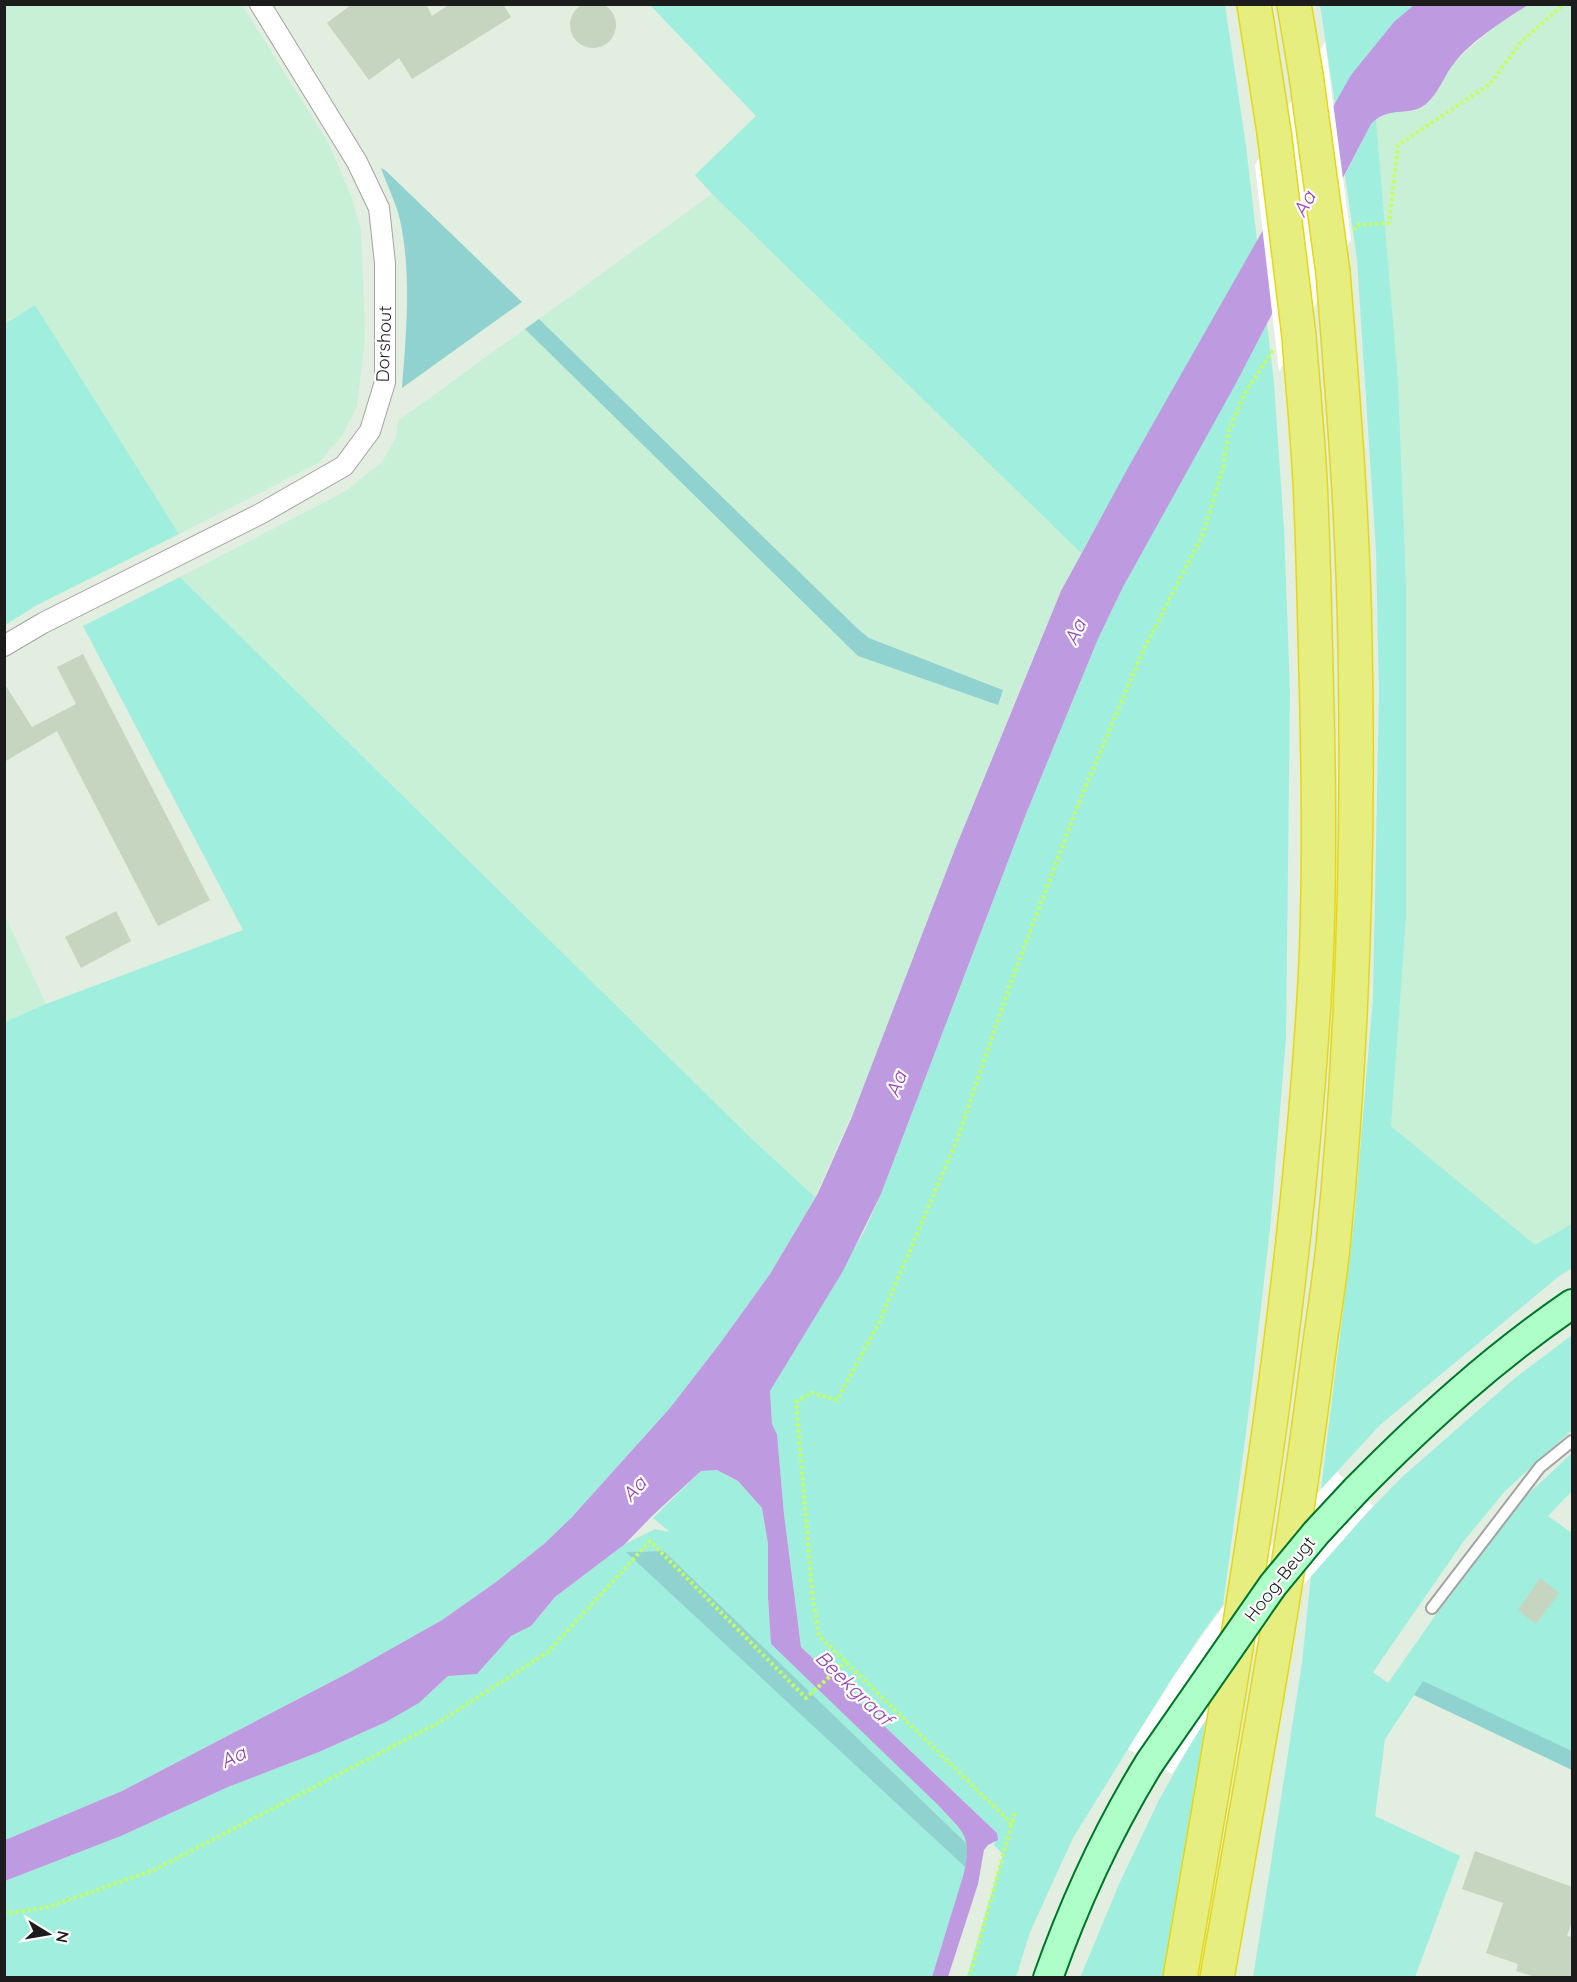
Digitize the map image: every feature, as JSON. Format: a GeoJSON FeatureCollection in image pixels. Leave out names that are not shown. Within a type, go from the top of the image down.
{"type":"FeatureCollection","features":[{"type":"Feature","properties":{"kind":"highway"},"geometry":{"type":"LineString","coordinates":[[1180,1977],[1234,1662],[1276,1379],[1304,1137],[1315,980],[1319,819],[1311,498],[1288,340],[1274,132],[1254,4]]}},
{"type":"Feature","properties":{"kind":"highway"},"geometry":{"type":"LineString","coordinates":[[1217,1977],[1300,1497],[1332,1247],[1353,970],[1357,850],[1355,640],[1347,457],[1333,273],[1294,4]]}},
{"type":"Feature","properties":{"kind":"street","name":"Dorshout"},"geometry":{"type":"LineString","coordinates":[[4,646],[43,623],[260,514],[344,466],[370,431],[385,382],[385,263],[379,208],[357,162],[260,4]]}},
{"type":"Feature","properties":{"kind":"street","name":"Hoog-Beugt"},"geometry":{"type":"LineString","coordinates":[[1048,1977],[1069,1921],[1120,1810],[1150,1762],[1273,1585],[1316,1533],[1356,1490],[1460,1390],[1533,1331],[1572,1304]]}},
{"type":"Feature","properties":{"kind":"lane"},"geometry":{"type":"LineString","coordinates":[[1432,1608],[1540,1467],[1572,1441]]}},
{"type":"Feature","properties":{"kind":"path"},"geometry":{"type":"LineString","coordinates":[[1350,235],[1357,225],[1389,223],[1398,145],[1490,84],[1521,42],[1564,4]]}},
{"type":"Feature","properties":{"kind":"path"},"geometry":{"type":"LineString","coordinates":[[1012,1824],[819,1636],[813,1601],[796,1402],[812,1393],[837,1400],[879,1323],[957,1140],[1011,982],[1080,800],[1143,651],[1203,534],[1223,468],[1229,430],[1245,393],[1288,340]]}},
{"type":"Feature","properties":{"kind":"path"},"geometry":{"type":"LineString","coordinates":[[4,1914],[48,1907],[154,1870],[438,1723],[548,1652],[650,1541],[806,1698],[846,1662]]}},
{"type":"Feature","properties":{"kind":"path"},"geometry":{"type":"LineString","coordinates":[[969,1977],[1015,1812]]}},
{"type":"Feature","properties":{"kind":"green space"},"geometry":{"type":"Polygon","coordinates":[[[5,5],[242,5],[329,144],[351,196],[361,230],[365,337],[357,406],[342,436],[318,463],[179,534],[35,305],[5,324],[5,5]]]}},
{"type":"Feature","properties":{"kind":"green space"},"geometry":{"type":"Polygon","coordinates":[[[1528,5],[1572,5],[1572,1224],[1536,1246],[1391,1126],[1406,919],[1406,582],[1398,381],[1376,119],[1393,111],[1415,111],[1430,101],[1455,61],[1496,26],[1528,5]]]}},
{"type":"Feature","properties":{"kind":"green space"},"geometry":{"type":"Polygon","coordinates":[[[712,194],[1081,553],[1061,591],[1034,655],[955,849],[866,1082],[815,1197],[753,1140],[180,577],[346,491],[382,462],[396,437],[398,421],[525,329],[858,655],[998,705],[1002,689],[869,638],[858,629],[539,319],[712,194]]]}},
{"type":"Feature","properties":{"kind":"green space"},"geometry":{"type":"Polygon","coordinates":[[[4,914],[46,1004],[5,1022],[4,1022],[4,914]]]}},
{"type":"Feature","properties":{"kind":"shaded area"},"geometry":{"type":"Polygon","coordinates":[[[650,5],[1225,5],[1246,146],[1257,241],[1081,553],[695,175],[756,116],[650,5]]]}},
{"type":"Feature","properties":{"kind":"shaded area"},"geometry":{"type":"Polygon","coordinates":[[[1320,5],[1414,5],[1370,51],[1335,104],[1320,5]]]}},
{"type":"Feature","properties":{"kind":"shaded area"},"geometry":{"type":"Polygon","coordinates":[[[1376,119],[1398,381],[1406,582],[1406,919],[1391,1126],[1535,1245],[1572,1224],[1572,1268],[1558,1277],[1380,1425],[1321,1489],[1354,1222],[1373,998],[1379,694],[1376,551],[1357,260],[1345,175],[1371,124],[1376,119]]]}},
{"type":"Feature","properties":{"kind":"shaded area"},"geometry":{"type":"Polygon","coordinates":[[[381,168],[522,302],[402,388],[407,304],[404,241],[400,220],[381,168]]]}},
{"type":"Feature","properties":{"kind":"shaded area"},"geometry":{"type":"Polygon","coordinates":[[[35,305],[179,534],[37,605],[5,625],[5,324],[35,305]]]}},
{"type":"Feature","properties":{"kind":"shaded area"},"geometry":{"type":"Polygon","coordinates":[[[539,319],[858,629],[869,638],[1003,690],[998,705],[858,656],[525,329],[539,319]]]}},
{"type":"Feature","properties":{"kind":"shaded area"},"geometry":{"type":"Polygon","coordinates":[[[1267,324],[1274,383],[1284,529],[1290,692],[1286,1037],[1270,1229],[1223,1605],[1200,1636],[1073,1838],[1030,1932],[1016,1977],[967,1977],[1003,1854],[993,1844],[997,1833],[801,1647],[784,1514],[777,1434],[772,1424],[770,1391],[864,1232],[881,1194],[1026,814],[1098,639],[1123,587],[1267,324]]]}},
{"type":"Feature","properties":{"kind":"shaded area"},"geometry":{"type":"Polygon","coordinates":[[[180,577],[753,1140],[815,1197],[770,1274],[670,1408],[572,1517],[544,1544],[442,1620],[350,1672],[122,1791],[5,1840],[5,1022],[46,1004],[243,930],[83,626],[180,577]]]}},
{"type":"Feature","properties":{"kind":"shaded area"},"geometry":{"type":"Polygon","coordinates":[[[1572,1335],[1572,1430],[1505,1491],[1463,1542],[1373,1672],[1388,1683],[1486,1543],[1522,1500],[1572,1453],[1572,1491],[1548,1516],[1572,1533],[1572,1751],[1423,1682],[1385,1739],[1375,1816],[1460,1856],[1415,1977],[1253,1978],[1302,1663],[1311,1575],[1401,1478],[1515,1378],[1572,1335]]]}},
{"type":"Feature","properties":{"kind":"shaded area"},"geometry":{"type":"Polygon","coordinates":[[[717,1470],[738,1481],[762,1508],[768,1544],[771,1644],[939,1806],[964,1834],[968,1845],[664,1551],[627,1552],[966,1868],[932,1977],[5,1978],[5,1881],[121,1836],[228,1787],[319,1752],[386,1722],[419,1703],[448,1676],[477,1674],[511,1636],[531,1626],[555,1597],[625,1544],[655,1529],[670,1532],[653,1518],[701,1471],[717,1470]]]}},
{"type":"Feature","properties":{"kind":"shaded area"},"geometry":{"type":"Polygon","coordinates":[[[664,1551],[968,1845],[966,1868],[626,1552],[664,1551]]]}},
{"type":"Feature","properties":{"kind":"shaded area"},"geometry":{"type":"Polygon","coordinates":[[[1423,1681],[1572,1751],[1572,1770],[1414,1695],[1423,1681]]]}},
{"type":"Feature","properties":{"kind":"shaded area"},"geometry":{"type":"Polygon","coordinates":[[[1205,1718],[1201,1771],[1167,1977],[1080,1978],[1120,1882],[1159,1800],[1205,1718]]]}},
{"type":"Feature","properties":{"kind":"water","name":"Aa"},"geometry":{"type":"Polygon","coordinates":[[[1414,5],[1528,5],[1470,46],[1451,67],[1433,97],[1422,107],[1386,114],[1371,124],[1235,385],[1123,587],[1098,639],[1026,814],[881,1194],[843,1271],[770,1391],[772,1424],[777,1434],[784,1514],[801,1647],[997,1833],[998,1840],[984,1850],[978,1884],[948,1977],[932,1977],[964,1873],[967,1850],[964,1835],[939,1806],[771,1644],[768,1544],[762,1508],[738,1481],[717,1470],[701,1471],[625,1544],[555,1597],[531,1626],[511,1636],[477,1674],[448,1676],[419,1703],[386,1722],[319,1752],[228,1787],[121,1836],[5,1881],[5,1840],[122,1791],[350,1672],[442,1620],[496,1582],[544,1544],[572,1517],[670,1408],[721,1342],[770,1274],[818,1193],[851,1119],[955,849],[1061,591],[1129,466],[1351,75],[1394,22],[1414,5]]]}},
{"type":"Feature","properties":{"kind":"pier"},"geometry":{"type":"Polygon","coordinates":[[[1325,42],[1351,239],[1279,372],[1255,165],[1325,42]]]}},
{"type":"Feature","properties":{"kind":"pier"},"geometry":{"type":"Polygon","coordinates":[[[1337,1472],[1373,1506],[1306,1582],[1262,1638],[1210,1713],[1172,1774],[1128,1749],[1175,1674],[1219,1612],[1276,1539],[1337,1472]]]}},
{"type":"Feature","properties":{"kind":"building"},"geometry":{"type":"Polygon","coordinates":[[[593,2],[609,9],[616,25],[609,41],[593,48],[577,41],[570,25],[577,9],[593,2]]]}},
{"type":"Feature","properties":{"kind":"building"},"geometry":{"type":"Polygon","coordinates":[[[352,4],[426,4],[432,16],[450,4],[503,4],[511,17],[412,79],[399,58],[369,80],[327,23],[352,4]]]}},
{"type":"Feature","properties":{"kind":"building"},"geometry":{"type":"Polygon","coordinates":[[[83,654],[210,900],[158,926],[57,731],[4,762],[4,683],[32,727],[76,704],[57,667],[83,654]]]}},
{"type":"Feature","properties":{"kind":"building"},"geometry":{"type":"Polygon","coordinates":[[[116,911],[131,941],[81,968],[65,937],[116,911]]]}},
{"type":"Feature","properties":{"kind":"building"},"geometry":{"type":"Polygon","coordinates":[[[1540,1578],[1559,1593],[1536,1624],[1518,1610],[1540,1578]]]}},
{"type":"Feature","properties":{"kind":"building"},"geometry":{"type":"Polygon","coordinates":[[[1475,1851],[1572,1887],[1572,1921],[1567,1936],[1572,1937],[1572,1977],[1535,1977],[1516,1971],[1518,1964],[1486,1953],[1503,1903],[1462,1889],[1475,1851]]]}},
{"type":"Feature","properties":{"kind":"water label","name":"Beekgraaf"},"geometry":{"type":"Point","coordinates":[854,1688]}}]}
